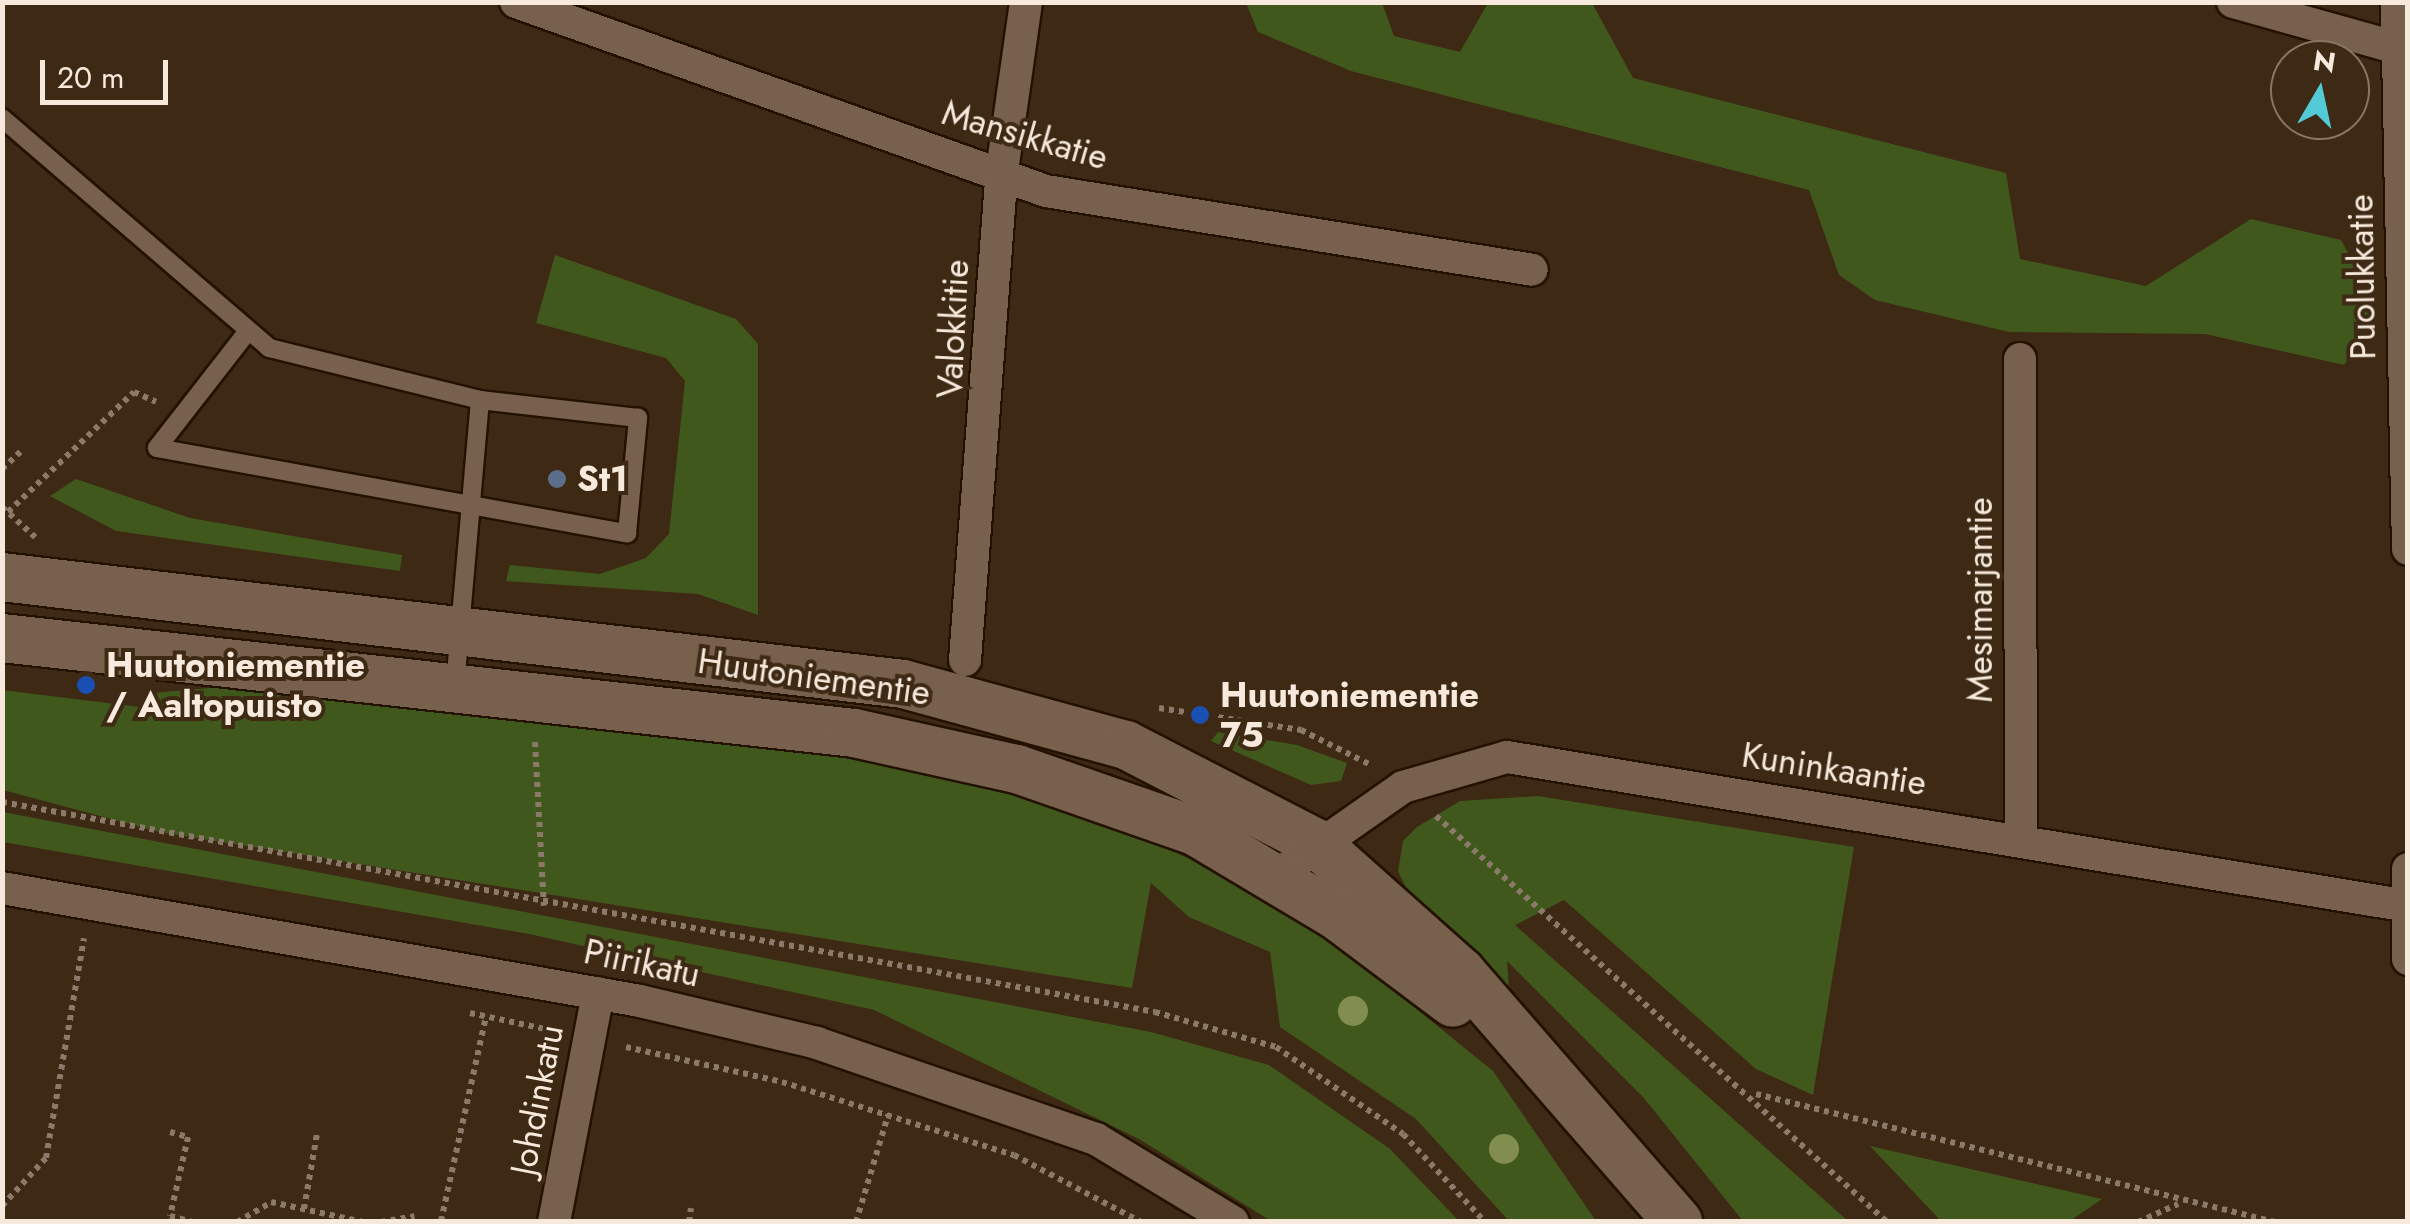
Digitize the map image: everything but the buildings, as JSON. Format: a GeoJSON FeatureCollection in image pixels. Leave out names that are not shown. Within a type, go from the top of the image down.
{"type":"FeatureCollection","features":[{"type":"Feature","properties":{"kind":"main road","name":"Huutoniementie"},"geometry":{"type":"LineString","coordinates":[[2,576],[456,634],[903,684],[1126,745],[1316,843],[1461,972],[1678,1222]]}},
{"type":"Feature","properties":{"kind":"main road","name":"Huutoniementie"},"geometry":{"type":"LineString","coordinates":[[2,638],[854,733],[1017,769],[1195,831],[1276,876],[1559,1084]]}},
{"type":"Feature","properties":{"kind":"street","name":"Mansikkatie"},"geometry":{"type":"LineString","coordinates":[[516,2],[1001,178],[1532,270]]}},
{"type":"Feature","properties":{"kind":"street","name":"Valokkitie"},"geometry":{"type":"LineString","coordinates":[[965,660],[1001,178],[1026,2]]}},
{"type":"Feature","properties":{"kind":"street"},"geometry":{"type":"LineString","coordinates":[[2233,2],[2402,50]]}},
{"type":"Feature","properties":{"kind":"street","name":"Puolukkatie"},"geometry":{"type":"LineString","coordinates":[[2396,2],[2402,50],[2408,550]]}},
{"type":"Feature","properties":{"kind":"street","name":"Mesimarjantie"},"geometry":{"type":"LineString","coordinates":[[2020,359],[2021,840]]}},
{"type":"Feature","properties":{"kind":"street","name":"Kuninkaantie"},"geometry":{"type":"LineString","coordinates":[[1276,876],[1316,843],[1403,787],[1507,757],[2406,906]]}},
{"type":"Feature","properties":{"kind":"street"},"geometry":{"type":"LineString","coordinates":[[2408,869],[2408,959]]}},
{"type":"Feature","properties":{"kind":"street","name":"Piirikatu"},"geometry":{"type":"LineString","coordinates":[[2,888],[598,993],[965,1088],[1096,1139],[1233,1222]]}},
{"type":"Feature","properties":{"kind":"street","name":"Johdinkatu"},"geometry":{"type":"LineString","coordinates":[[554,1222],[598,993]]}},
{"type":"Feature","properties":{"kind":"lane"},"geometry":{"type":"LineString","coordinates":[[2,118],[269,348],[480,400],[638,418],[627,533],[463,510],[157,448],[248,331]]}},
{"type":"Feature","properties":{"kind":"lane"},"geometry":{"type":"LineString","coordinates":[[454,687],[463,510],[480,400]]}},
{"type":"Feature","properties":{"kind":"path"},"geometry":{"type":"LineString","coordinates":[[46,547],[5,510],[134,392],[155,403],[168,390]]}},
{"type":"Feature","properties":{"kind":"path"},"geometry":{"type":"LineString","coordinates":[[2,469],[21,451]]}},
{"type":"Feature","properties":{"kind":"path"},"geometry":{"type":"LineString","coordinates":[[530,696],[544,906]]}},
{"type":"Feature","properties":{"kind":"path"},"geometry":{"type":"LineString","coordinates":[[2,802],[544,906],[1156,1012],[1276,1046],[1402,1134],[1485,1222]]}},
{"type":"Feature","properties":{"kind":"path"},"geometry":{"type":"LineString","coordinates":[[2,1206],[46,1158],[85,935]]}},
{"type":"Feature","properties":{"kind":"path"},"geometry":{"type":"LineString","coordinates":[[441,1222],[486,1016]]}},
{"type":"Feature","properties":{"kind":"path"},"geometry":{"type":"LineString","coordinates":[[1887,1222],[1750,1092],[2178,1204],[2275,1222]]}},
{"type":"Feature","properties":{"kind":"path"},"geometry":{"type":"LineString","coordinates":[[856,1222],[888,1116]]}},
{"type":"Feature","properties":{"kind":"path"},"geometry":{"type":"LineString","coordinates":[[170,1132],[188,1137],[170,1216],[194,1222]]}},
{"type":"Feature","properties":{"kind":"path"},"geometry":{"type":"LineString","coordinates":[[304,1209],[317,1134]]}},
{"type":"Feature","properties":{"kind":"path"},"geometry":{"type":"LineString","coordinates":[[2,1188],[12,1196]]}},
{"type":"Feature","properties":{"kind":"path"},"geometry":{"type":"LineString","coordinates":[[237,1222],[271,1202],[363,1222]]}},
{"type":"Feature","properties":{"kind":"path"},"geometry":{"type":"LineString","coordinates":[[2138,1222],[2178,1204]]}},
{"type":"Feature","properties":{"kind":"path"},"geometry":{"type":"LineString","coordinates":[[688,1222],[691,1208]]}},
{"type":"Feature","properties":{"kind":"path"},"geometry":{"type":"LineString","coordinates":[[382,1222],[414,1216]]}},
{"type":"Feature","properties":{"kind":"green space"},"geometry":{"type":"Polygon","coordinates":[[[1246,3],[1382,3],[1394,36],[1460,52],[1488,3],[1592,3],[1633,78],[2006,173],[2020,259],[2146,286],[2251,219],[2341,240],[2373,298],[2364,339],[2344,365],[2205,334],[2009,332],[1875,300],[1839,275],[1809,190],[1351,71],[1258,32],[1246,3]]]}},
{"type":"Feature","properties":{"kind":"green space"},"geometry":{"type":"Polygon","coordinates":[[[555,255],[736,319],[758,344],[758,615],[698,594],[506,581],[510,565],[600,574],[646,558],[669,534],[685,381],[666,358],[536,323],[555,255]]]}},
{"type":"Feature","properties":{"kind":"green space"},"geometry":{"type":"Polygon","coordinates":[[[76,479],[190,518],[402,555],[400,571],[116,531],[50,496],[76,479]]]}},
{"type":"Feature","properties":{"kind":"green space"},"geometry":{"type":"Polygon","coordinates":[[[255,684],[731,735],[1014,783],[1225,874],[1324,934],[1493,1071],[1596,1221],[1509,1221],[1416,1119],[1280,1027],[1270,952],[1189,917],[1151,883],[1132,988],[160,832],[3,790],[2,690],[140,707],[153,693],[255,684]]]}},
{"type":"Feature","properties":{"kind":"green space"},"geometry":{"type":"Polygon","coordinates":[[[1218,732],[1297,745],[1347,763],[1341,781],[1311,785],[1211,741],[1218,732]]]}},
{"type":"Feature","properties":{"kind":"green space"},"geometry":{"type":"Polygon","coordinates":[[[1538,796],[1854,847],[1813,1095],[1756,1069],[1564,900],[1515,925],[1848,1221],[1743,1221],[1643,1097],[1507,961],[1509,989],[1410,896],[1398,871],[1403,841],[1417,827],[1460,801],[1538,796]]]}},
{"type":"Feature","properties":{"kind":"green space"},"geometry":{"type":"Polygon","coordinates":[[[3,812],[1151,1032],[1269,1065],[1390,1149],[1459,1221],[1271,1221],[1139,1139],[874,1010],[529,934],[3,842],[3,812]]]}},
{"type":"Feature","properties":{"kind":"green space"},"geometry":{"type":"Polygon","coordinates":[[[1870,1146],[2102,1199],[2070,1221],[1941,1221],[1870,1146]]]}},
{"type":"Feature","properties":{"kind":"place","name":"St1"},"geometry":{"type":"Point","coordinates":[557,479]}},
{"type":"Feature","properties":{"kind":"place","name":"Huutoniementie / Aaltopuisto"},"geometry":{"type":"Point","coordinates":[86,685]}},
{"type":"Feature","properties":{"kind":"place","name":"Huutoniementie 75"},"geometry":{"type":"Point","coordinates":[1200,715]}}]}
